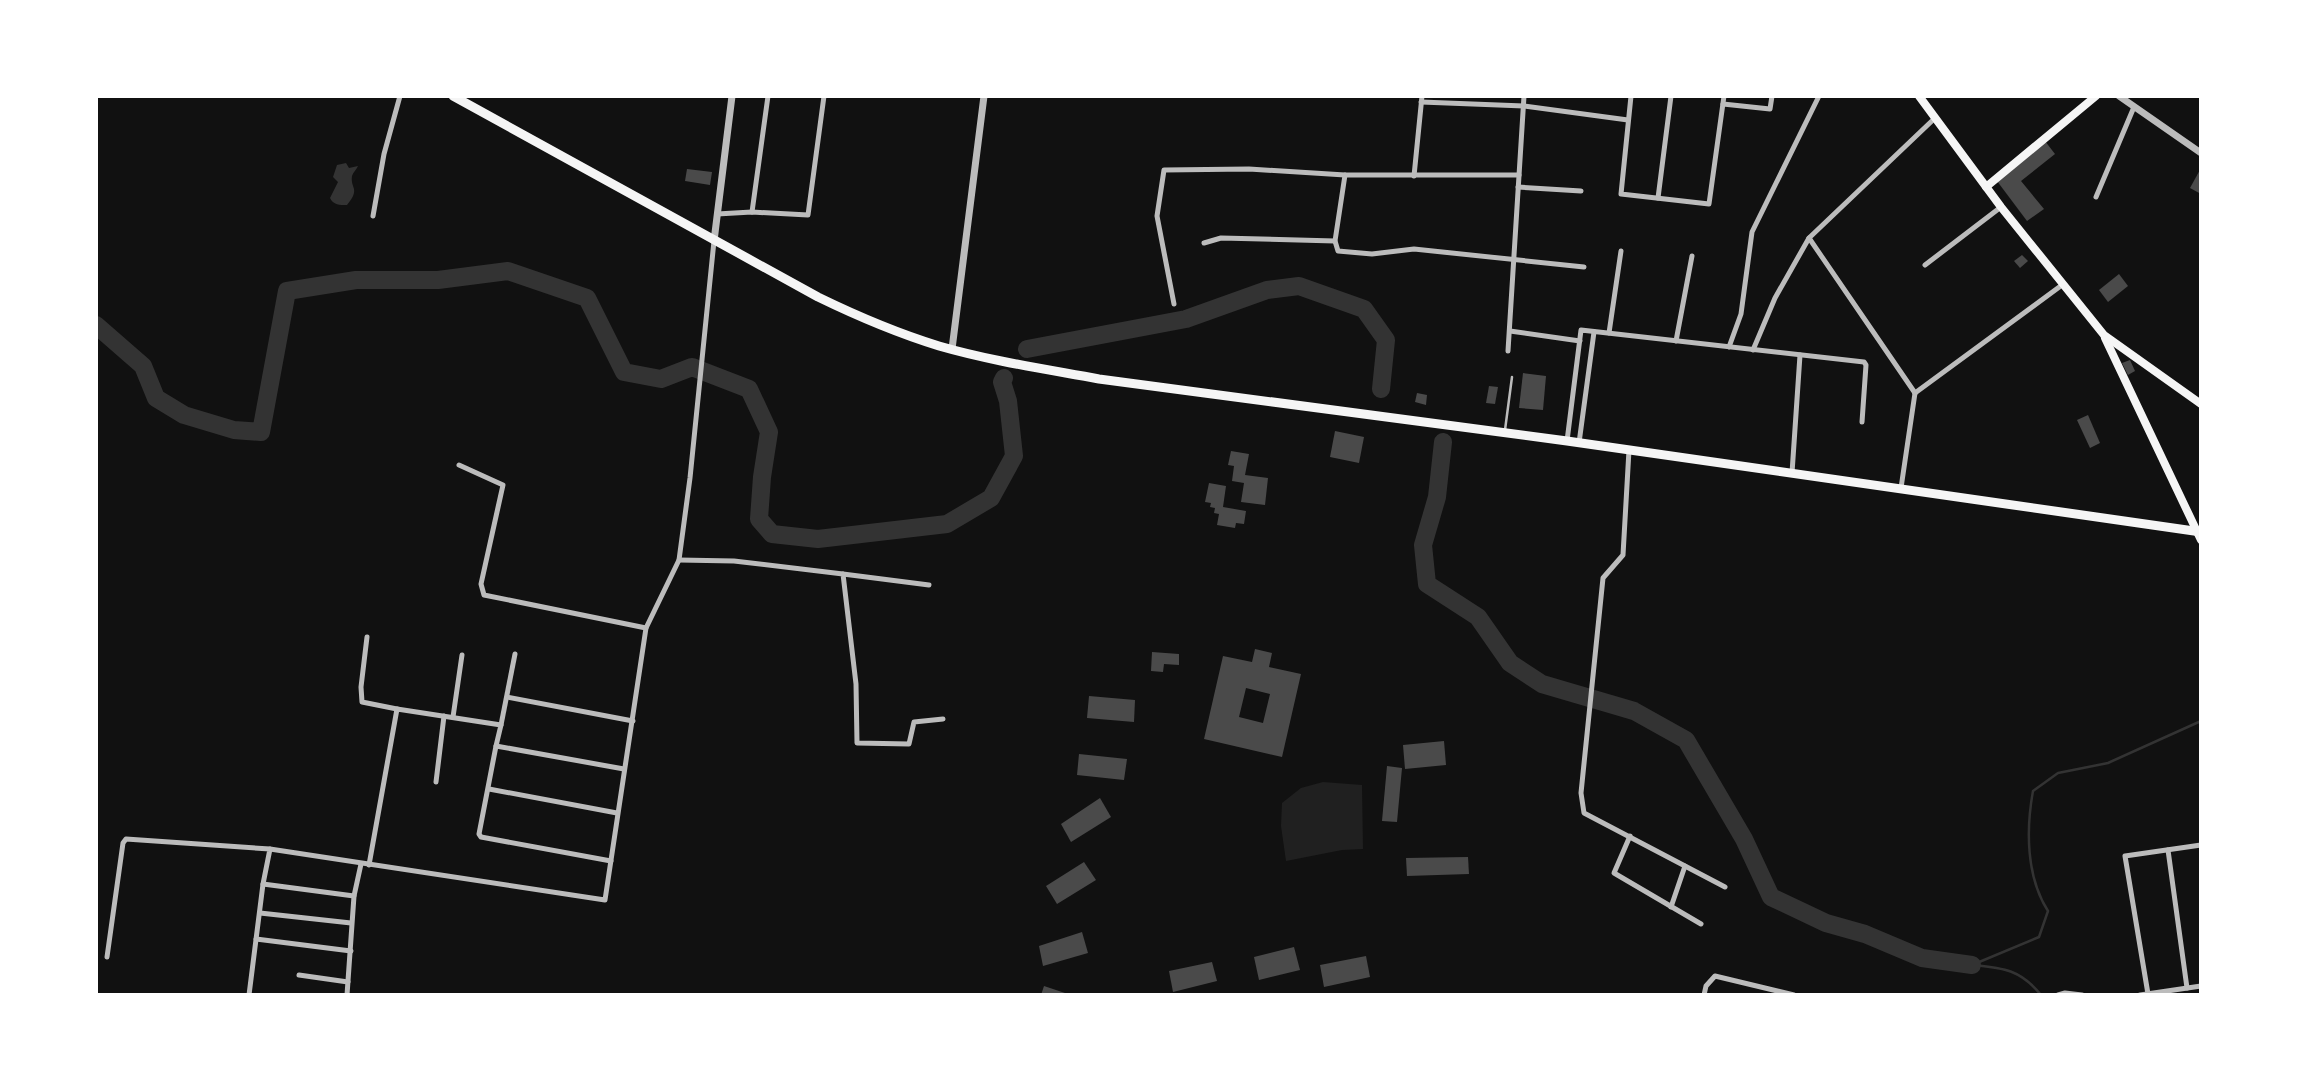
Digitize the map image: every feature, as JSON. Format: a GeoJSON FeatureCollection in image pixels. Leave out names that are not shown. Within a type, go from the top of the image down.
{"type":"FeatureCollection","features":[{"type":"Feature","properties":{"kind":"main road"},"geometry":{"type":"LineString","coordinates":[[453,96],[835,306],[899,332],[952,349],[1023,366],[1099,379],[1901,488],[2199,535]]}},
{"type":"Feature","properties":{"kind":"main road"},"geometry":{"type":"LineString","coordinates":[[1919,96],[1986,187],[2104,335],[2201,404]]}},
{"type":"Feature","properties":{"kind":"main road"},"geometry":{"type":"LineString","coordinates":[[1986,187],[2096,96]]}},
{"type":"Feature","properties":{"kind":"main road"},"geometry":{"type":"LineString","coordinates":[[2104,335],[2199,535]]}},
{"type":"Feature","properties":{"kind":"street"},"geometry":{"type":"LineString","coordinates":[[373,216],[384,154],[400,96]]}},
{"type":"Feature","properties":{"kind":"street"},"geometry":{"type":"LineString","coordinates":[[107,957],[122,843],[127,839],[271,849],[605,900],[646,628],[679,560],[698,405],[713,241],[732,96]]}},
{"type":"Feature","properties":{"kind":"street"},"geometry":{"type":"LineString","coordinates":[[752,212],[768,96]]}},
{"type":"Feature","properties":{"kind":"street"},"geometry":{"type":"LineString","coordinates":[[717,214],[752,212],[808,215],[824,96]]}},
{"type":"Feature","properties":{"kind":"street"},"geometry":{"type":"LineString","coordinates":[[952,349],[984,96]]}},
{"type":"Feature","properties":{"kind":"street"},"geometry":{"type":"LineString","coordinates":[[1508,351],[1524,96]]}},
{"type":"Feature","properties":{"kind":"street"},"geometry":{"type":"LineString","coordinates":[[1631,96],[1621,194],[1709,204],[1724,96]]}},
{"type":"Feature","properties":{"kind":"street"},"geometry":{"type":"LineString","coordinates":[[1658,198],[1671,96]]}},
{"type":"Feature","properties":{"kind":"street"},"geometry":{"type":"LineString","coordinates":[[1723,104],[1770,108],[1772,96]]}},
{"type":"Feature","properties":{"kind":"street"},"geometry":{"type":"LineString","coordinates":[[1729,347],[1741,314],[1752,232],[1819,96]]}},
{"type":"Feature","properties":{"kind":"street"},"geometry":{"type":"LineString","coordinates":[[2119,96],[2201,153]]}},
{"type":"Feature","properties":{"kind":"street"},"geometry":{"type":"LineString","coordinates":[[1414,176],[1421,99],[1524,106],[1628,120]]}},
{"type":"Feature","properties":{"kind":"street"},"geometry":{"type":"LineString","coordinates":[[2096,197],[2134,107]]}},
{"type":"Feature","properties":{"kind":"street"},"geometry":{"type":"LineString","coordinates":[[1753,350],[1775,298],[1809,238],[1935,118]]}},
{"type":"Feature","properties":{"kind":"street"},"geometry":{"type":"LineString","coordinates":[[1174,304],[1157,216],[1164,170],[1249,169],[1414,176],[1519,175]]}},
{"type":"Feature","properties":{"kind":"street"},"geometry":{"type":"LineString","coordinates":[[1345,175],[1335,241],[1338,251],[1372,254],[1413,249],[1584,267]]}},
{"type":"Feature","properties":{"kind":"street"},"geometry":{"type":"LineString","coordinates":[[1518,187],[1581,191]]}},
{"type":"Feature","properties":{"kind":"street"},"geometry":{"type":"LineString","coordinates":[[1925,265],[2001,206]]}},
{"type":"Feature","properties":{"kind":"street"},"geometry":{"type":"LineString","coordinates":[[1204,243],[1231,238],[1335,241]]}},
{"type":"Feature","properties":{"kind":"street"},"geometry":{"type":"LineString","coordinates":[[1809,238],[1915,393],[1901,488]]}},
{"type":"Feature","properties":{"kind":"street"},"geometry":{"type":"LineString","coordinates":[[1609,333],[1621,251]]}},
{"type":"Feature","properties":{"kind":"street"},"geometry":{"type":"LineString","coordinates":[[1676,341],[1692,256]]}},
{"type":"Feature","properties":{"kind":"street"},"geometry":{"type":"LineString","coordinates":[[1915,393],[2062,285]]}},
{"type":"Feature","properties":{"kind":"street"},"geometry":{"type":"LineString","coordinates":[[1567,441],[1581,330],[1864,362],[1862,422]]}},
{"type":"Feature","properties":{"kind":"street"},"geometry":{"type":"LineString","coordinates":[[1510,331],[1580,341]]}},
{"type":"Feature","properties":{"kind":"street"},"geometry":{"type":"LineString","coordinates":[[1579,443],[1594,332]]}},
{"type":"Feature","properties":{"kind":"street"},"geometry":{"type":"LineString","coordinates":[[1792,473],[1800,355]]}},
{"type":"Feature","properties":{"kind":"street"},"geometry":{"type":"LineString","coordinates":[[1629,450],[1623,555],[1602,578],[1581,793],[1584,813],[1725,887]]}},
{"type":"Feature","properties":{"kind":"street"},"geometry":{"type":"LineString","coordinates":[[459,465],[503,485],[481,584],[484,596],[646,628]]}},
{"type":"Feature","properties":{"kind":"street"},"geometry":{"type":"LineString","coordinates":[[679,560],[734,561],[929,585]]}},
{"type":"Feature","properties":{"kind":"street"},"geometry":{"type":"LineString","coordinates":[[843,574],[855,675],[857,743],[909,744],[914,722],[943,719]]}},
{"type":"Feature","properties":{"kind":"street"},"geometry":{"type":"LineString","coordinates":[[367,638],[361,687],[362,702],[501,724]]}},
{"type":"Feature","properties":{"kind":"street"},"geometry":{"type":"LineString","coordinates":[[515,653],[479,834],[481,837],[611,861]]}},
{"type":"Feature","properties":{"kind":"street"},"geometry":{"type":"LineString","coordinates":[[453,717],[462,655]]}},
{"type":"Feature","properties":{"kind":"street"},"geometry":{"type":"LineString","coordinates":[[506,697],[633,720]]}},
{"type":"Feature","properties":{"kind":"street"},"geometry":{"type":"LineString","coordinates":[[369,865],[397,709]]}},
{"type":"Feature","properties":{"kind":"street"},"geometry":{"type":"LineString","coordinates":[[436,782],[443,716]]}},
{"type":"Feature","properties":{"kind":"street"},"geometry":{"type":"LineString","coordinates":[[496,746],[624,769]]}},
{"type":"Feature","properties":{"kind":"street"},"geometry":{"type":"LineString","coordinates":[[489,789],[617,813]]}},
{"type":"Feature","properties":{"kind":"street"},"geometry":{"type":"LineString","coordinates":[[1630,836],[1614,873],[1701,924]]}},
{"type":"Feature","properties":{"kind":"street"},"geometry":{"type":"LineString","coordinates":[[2148,994],[2125,856],[2201,845]]}},
{"type":"Feature","properties":{"kind":"street"},"geometry":{"type":"LineString","coordinates":[[249,995],[263,884],[271,849]]}},
{"type":"Feature","properties":{"kind":"street"},"geometry":{"type":"LineString","coordinates":[[2168,850],[2187,988]]}},
{"type":"Feature","properties":{"kind":"street"},"geometry":{"type":"LineString","coordinates":[[347,995],[351,923],[361,864]]}},
{"type":"Feature","properties":{"kind":"street"},"geometry":{"type":"LineString","coordinates":[[1671,907],[1685,866]]}},
{"type":"Feature","properties":{"kind":"street"},"geometry":{"type":"LineString","coordinates":[[263,884],[354,896]]}},
{"type":"Feature","properties":{"kind":"street"},"geometry":{"type":"LineString","coordinates":[[260,913],[351,923]]}},
{"type":"Feature","properties":{"kind":"street"},"geometry":{"type":"LineString","coordinates":[[256,939],[351,951]]}},
{"type":"Feature","properties":{"kind":"street"},"geometry":{"type":"LineString","coordinates":[[299,975],[348,982]]}},
{"type":"Feature","properties":{"kind":"street"},"geometry":{"type":"LineString","coordinates":[[1704,995],[1706,986],[1715,976],[1794,995]]}},
{"type":"Feature","properties":{"kind":"street"},"geometry":{"type":"LineString","coordinates":[[2140,995],[2201,986]]}},
{"type":"Feature","properties":{"kind":"street"},"geometry":{"type":"LineString","coordinates":[[2059,995],[2082,995]]}},
{"type":"Feature","properties":{"kind":"lane"},"geometry":{"type":"LineString","coordinates":[[1504,433],[1512,377]]}},
{"type":"Feature","properties":{"kind":"shaded area"},"geometry":{"type":"Polygon","coordinates":[[[346,163],[349,168],[358,166],[352,176],[354,192],[347,205],[339,205],[330,198],[338,182],[333,177],[337,165],[346,163]]]}},
{"type":"Feature","properties":{"kind":"shaded area"},"geometry":{"type":"Polygon","coordinates":[[[1323,782],[1362,785],[1363,849],[1342,850],[1286,861],[1281,826],[1282,803],[1301,788],[1323,782]]]}},
{"type":"Feature","properties":{"kind":"building"},"geometry":{"type":"Polygon","coordinates":[[[2045,141],[2055,154],[2021,181],[2044,209],[2027,221],[1997,181],[2045,141]]]}},
{"type":"Feature","properties":{"kind":"building"},"geometry":{"type":"Polygon","coordinates":[[[2201,168],[2201,194],[2190,188],[2201,168]]]}},
{"type":"Feature","properties":{"kind":"building"},"geometry":{"type":"Polygon","coordinates":[[[687,169],[712,172],[710,185],[685,181],[687,169]]]}},
{"type":"Feature","properties":{"kind":"building"},"geometry":{"type":"Polygon","coordinates":[[[2022,255],[2028,261],[2020,268],[2014,261],[2022,255]]]}},
{"type":"Feature","properties":{"kind":"building"},"geometry":{"type":"Polygon","coordinates":[[[2119,274],[2128,286],[2108,302],[2099,290],[2119,274]]]}},
{"type":"Feature","properties":{"kind":"building"},"geometry":{"type":"Polygon","coordinates":[[[2130,360],[2135,371],[2128,375],[2122,363],[2130,360]]]}},
{"type":"Feature","properties":{"kind":"building"},"geometry":{"type":"Polygon","coordinates":[[[1523,373],[1546,376],[1543,410],[1519,408],[1523,373]]]}},
{"type":"Feature","properties":{"kind":"building"},"geometry":{"type":"Polygon","coordinates":[[[1489,386],[1498,387],[1495,404],[1486,403],[1489,386]]]}},
{"type":"Feature","properties":{"kind":"building"},"geometry":{"type":"Polygon","coordinates":[[[1417,393],[1427,395],[1426,405],[1415,402],[1417,393]]]}},
{"type":"Feature","properties":{"kind":"building"},"geometry":{"type":"Polygon","coordinates":[[[2088,415],[2100,443],[2090,448],[2077,420],[2088,415]]]}},
{"type":"Feature","properties":{"kind":"building"},"geometry":{"type":"Polygon","coordinates":[[[1335,431],[1364,437],[1359,463],[1330,457],[1335,431]]]}},
{"type":"Feature","properties":{"kind":"building"},"geometry":{"type":"Polygon","coordinates":[[[1231,451],[1249,454],[1245,475],[1268,478],[1265,505],[1241,502],[1244,483],[1232,481],[1234,466],[1228,465],[1231,451]]]}},
{"type":"Feature","properties":{"kind":"building"},"geometry":{"type":"Polygon","coordinates":[[[1209,483],[1226,486],[1223,507],[1246,511],[1244,524],[1236,523],[1235,528],[1217,525],[1219,514],[1214,513],[1215,508],[1210,507],[1211,503],[1205,502],[1209,483]]]}},
{"type":"Feature","properties":{"kind":"building"},"geometry":{"type":"Polygon","coordinates":[[[1255,649],[1272,653],[1269,667],[1301,674],[1282,757],[1204,739],[1223,656],[1252,662],[1255,649]],[[1246,688],[1239,717],[1263,723],[1270,694],[1246,688]]]}},
{"type":"Feature","properties":{"kind":"building"},"geometry":{"type":"Polygon","coordinates":[[[1152,652],[1179,654],[1179,665],[1164,664],[1163,672],[1151,671],[1152,652]]]}},
{"type":"Feature","properties":{"kind":"building"},"geometry":{"type":"Polygon","coordinates":[[[1089,696],[1135,700],[1134,722],[1087,718],[1089,696]]]}},
{"type":"Feature","properties":{"kind":"building"},"geometry":{"type":"Polygon","coordinates":[[[1444,741],[1446,765],[1405,769],[1403,745],[1444,741]]]}},
{"type":"Feature","properties":{"kind":"building"},"geometry":{"type":"Polygon","coordinates":[[[1079,754],[1127,759],[1124,780],[1077,775],[1079,754]]]}},
{"type":"Feature","properties":{"kind":"building"},"geometry":{"type":"Polygon","coordinates":[[[1387,766],[1402,768],[1397,822],[1382,821],[1387,766]]]}},
{"type":"Feature","properties":{"kind":"building"},"geometry":{"type":"Polygon","coordinates":[[[1100,798],[1111,817],[1071,842],[1061,824],[1100,798]]]}},
{"type":"Feature","properties":{"kind":"building"},"geometry":{"type":"Polygon","coordinates":[[[1468,857],[1469,874],[1407,876],[1406,858],[1468,857]]]}},
{"type":"Feature","properties":{"kind":"building"},"geometry":{"type":"Polygon","coordinates":[[[1084,862],[1096,880],[1057,904],[1046,886],[1084,862]]]}},
{"type":"Feature","properties":{"kind":"building"},"geometry":{"type":"Polygon","coordinates":[[[1082,932],[1088,953],[1043,966],[1039,946],[1082,932]]]}},
{"type":"Feature","properties":{"kind":"building"},"geometry":{"type":"Polygon","coordinates":[[[1294,947],[1300,970],[1259,980],[1254,957],[1294,947]]]}},
{"type":"Feature","properties":{"kind":"building"},"geometry":{"type":"Polygon","coordinates":[[[1366,956],[1370,977],[1324,987],[1320,965],[1366,956]]]}},
{"type":"Feature","properties":{"kind":"building"},"geometry":{"type":"Polygon","coordinates":[[[1212,962],[1217,981],[1173,992],[1169,971],[1212,962]]]}},
{"type":"Feature","properties":{"kind":"building"},"geometry":{"type":"Polygon","coordinates":[[[1044,986],[1068,994],[1068,995],[1041,995],[1044,986]]]}},
{"type":"Feature","properties":{"kind":"waterway"},"geometry":{"type":"LineString","coordinates":[[96,325],[143,366],[156,398],[184,415],[234,430],[261,432],[287,291],[356,280],[438,280],[508,271],[587,298],[624,372],[661,379],[692,367],[749,389],[769,432],[759,519],[772,534],[818,539],[947,524],[991,498],[1014,456],[1008,401],[1002,382],[1004,378]]}},
{"type":"Feature","properties":{"kind":"waterway"},"geometry":{"type":"LineString","coordinates":[[1027,349],[1186,319],[1267,290],[1299,286],[1364,309],[1386,340],[1381,389]]}},
{"type":"Feature","properties":{"kind":"waterway"},"geometry":{"type":"LineString","coordinates":[[1443,442],[1437,497],[1423,545],[1427,584],[1478,617],[1510,663],[1542,684],[1634,711],[1686,740],[1744,839],[1771,897],[1826,923],[1865,934],[1922,958],[1972,965]]}},
{"type":"Feature","properties":{"kind":"waterway"},"geometry":{"type":"LineString","coordinates":[[1972,965],[2039,937],[2048,911],[2035,883],[2032,868],[2029,821],[2033,791],[2058,773],[2108,763],[2201,721]]}},
{"type":"Feature","properties":{"kind":"waterway"},"geometry":{"type":"LineString","coordinates":[[1974,965],[1994,967],[2019,975],[2041,995]]}}]}
